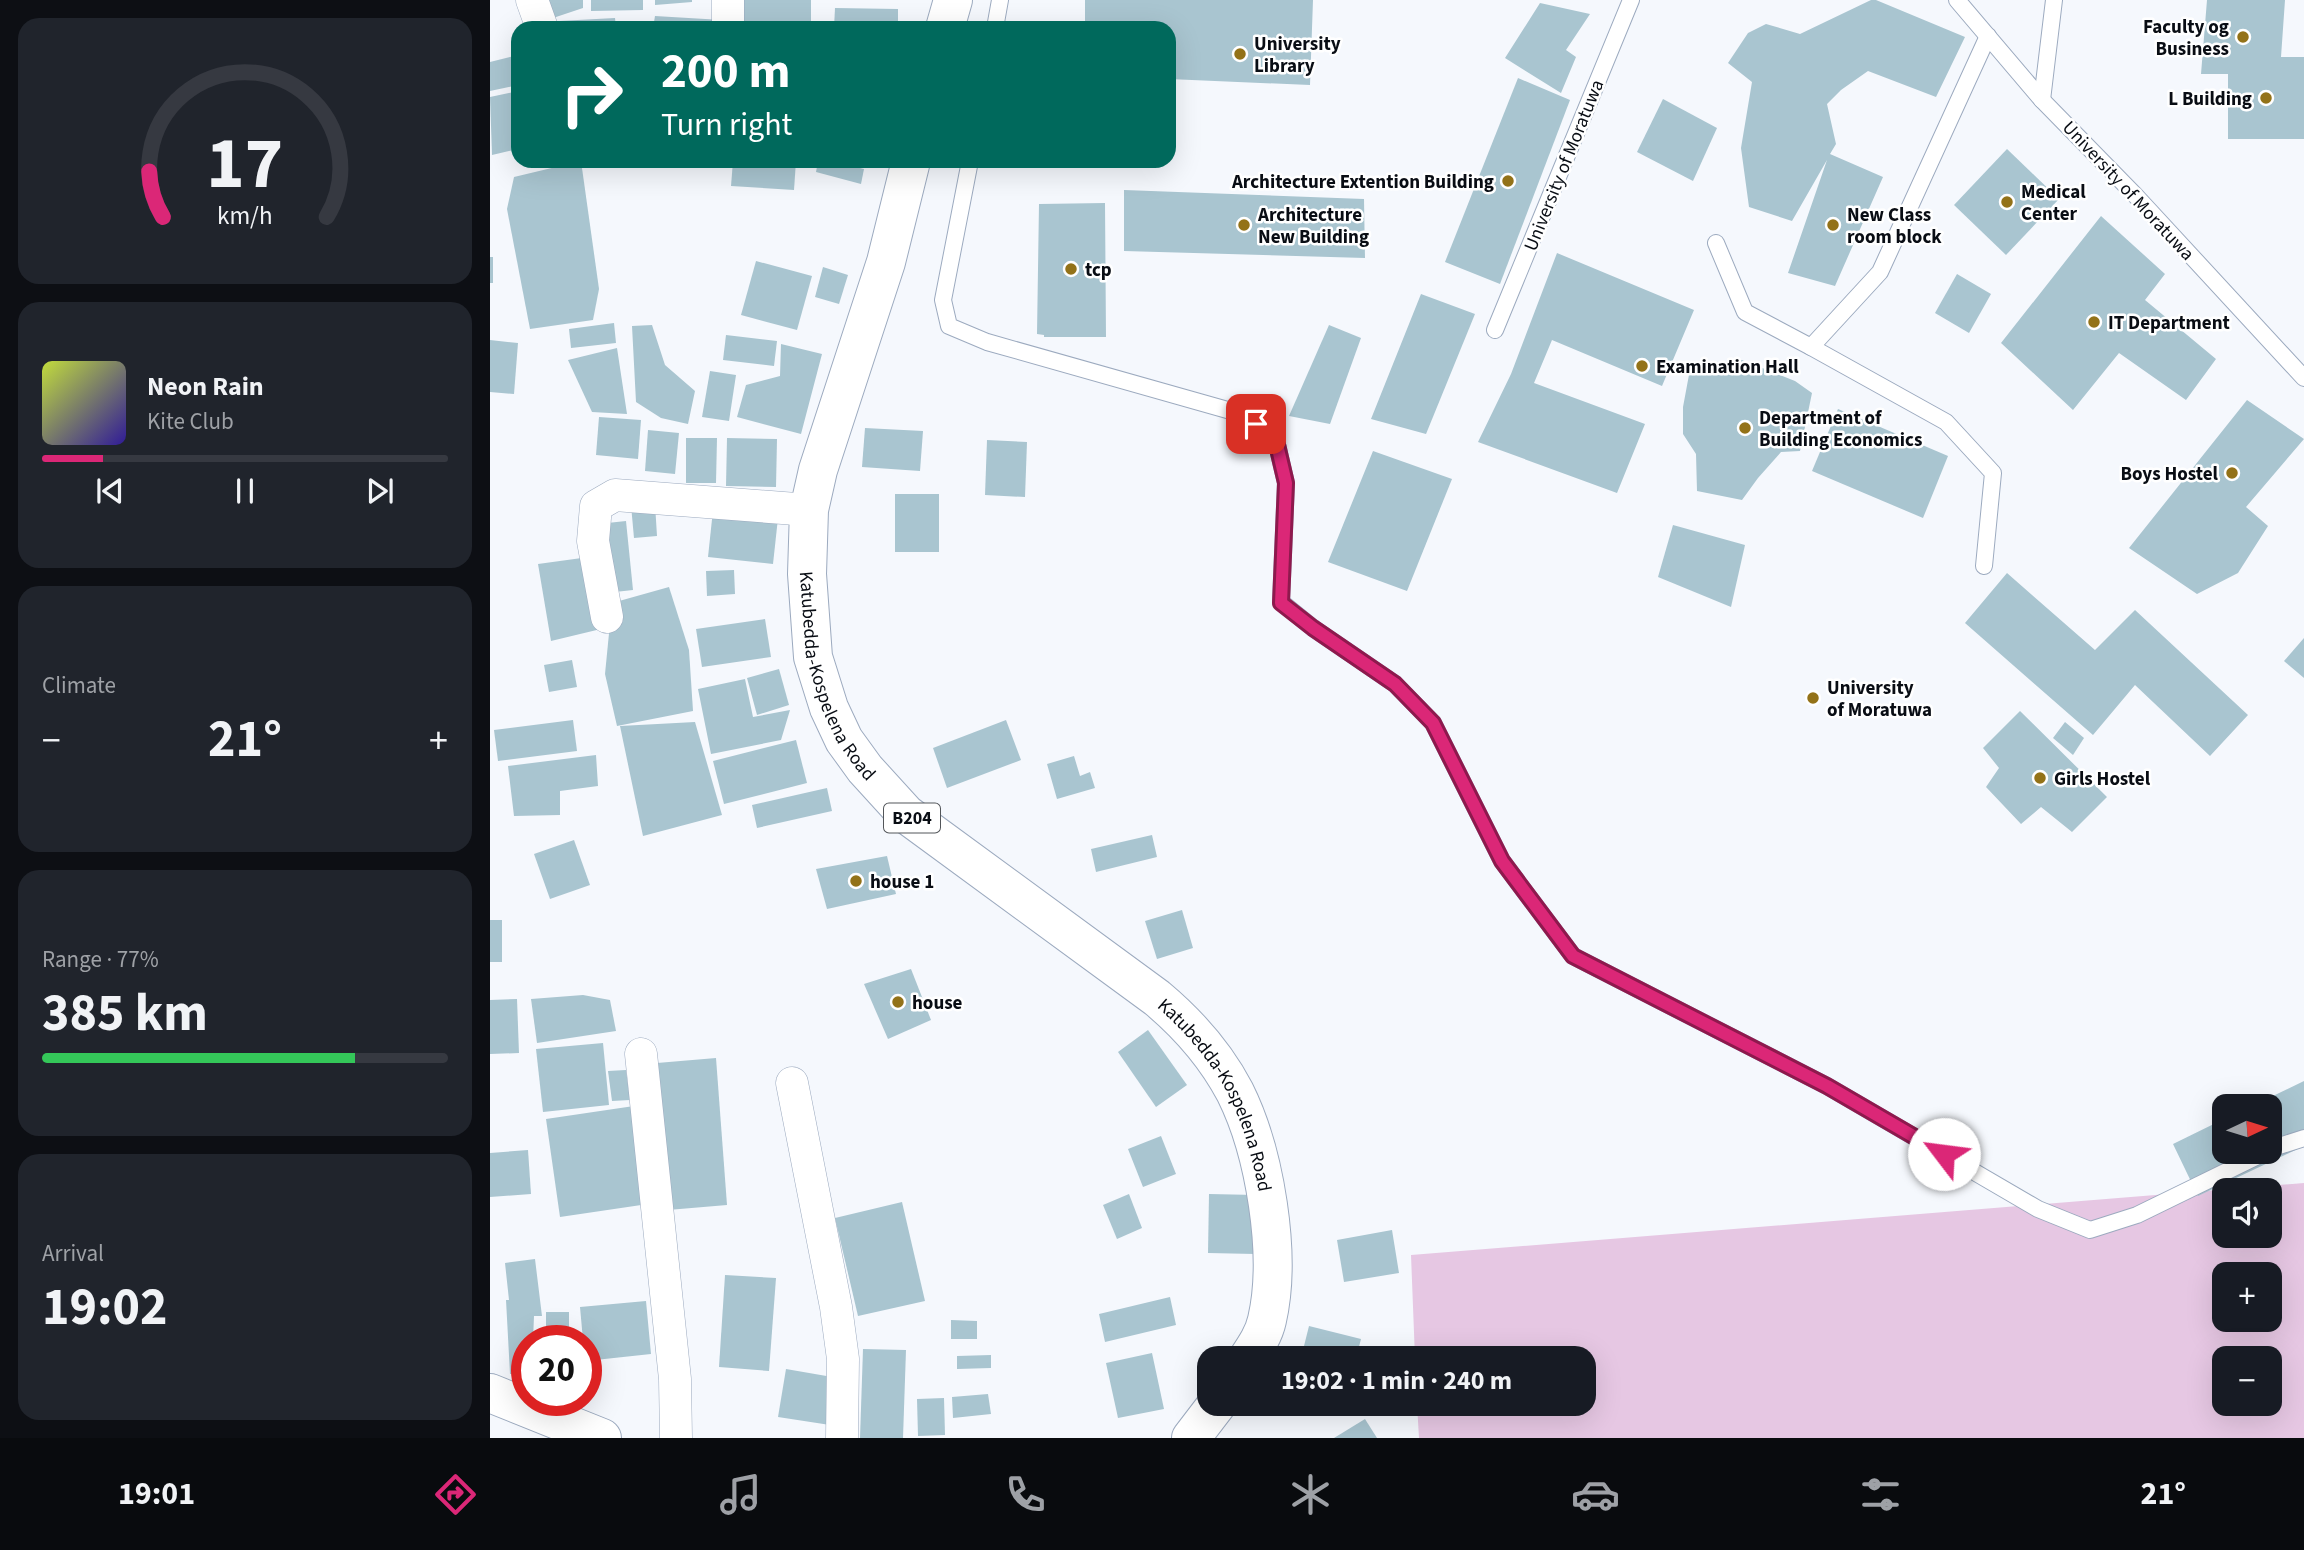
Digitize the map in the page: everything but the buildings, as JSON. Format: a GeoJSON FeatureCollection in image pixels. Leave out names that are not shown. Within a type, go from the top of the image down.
{"type":"FeatureCollection","features":[{"type":"Feature","properties":{"kind":"main road"},"geometry":{"type":"LineString","coordinates":[[947,21],[953,0]]}},
{"type":"Feature","properties":{"kind":"main road","name":"Katubedda-Kospelena Road"},"geometry":{"type":"LineString","coordinates":[[909,168],[886,262],[818,470],[809,510],[807,574],[813,657],[829,708],[845,740],[865,769],[906,814],[1157,998],[1183,1021],[1234,1090],[1255,1149],[1268,1208],[1273,1257],[1273,1283],[1267,1323],[1255,1346]]}},
{"type":"Feature","properties":{"kind":"main road"},"geometry":{"type":"LineString","coordinates":[[490,1393],[602,1438]]}},
{"type":"Feature","properties":{"kind":"main road"},"geometry":{"type":"LineString","coordinates":[[1191,1438],[1208,1416]]}},
{"type":"Feature","properties":{"kind":"street"},"geometry":{"type":"LineString","coordinates":[[532,0],[540,21]]}},
{"type":"Feature","properties":{"kind":"street"},"geometry":{"type":"LineString","coordinates":[[728,0],[728,21]]}},
{"type":"Feature","properties":{"kind":"street"},"geometry":{"type":"LineString","coordinates":[[607,617],[593,541],[596,506],[615,495],[809,510]]}},
{"type":"Feature","properties":{"kind":"street"},"geometry":{"type":"LineString","coordinates":[[641,1054],[675,1379],[676,1438]]}},
{"type":"Feature","properties":{"kind":"street"},"geometry":{"type":"LineString","coordinates":[[792,1083],[836,1307],[843,1359],[842,1438]]}},
{"type":"Feature","properties":{"kind":"lane"},"geometry":{"type":"LineString","coordinates":[[996,21],[1000,0]]}},
{"type":"Feature","properties":{"kind":"lane","name":"University of Moratuwa"},"geometry":{"type":"LineString","coordinates":[[1494,330],[1631,0]]}},
{"type":"Feature","properties":{"kind":"lane","name":"University of Moratuwa"},"geometry":{"type":"LineString","coordinates":[[1957,0],[2042,100],[2135,195],[2304,378]]}},
{"type":"Feature","properties":{"kind":"lane"},"geometry":{"type":"LineString","coordinates":[[2042,100],[2053,0]]}},
{"type":"Feature","properties":{"kind":"lane"},"geometry":{"type":"LineString","coordinates":[[1811,347],[1880,272],[1988,36]]}},
{"type":"Feature","properties":{"kind":"lane"},"geometry":{"type":"LineString","coordinates":[[969,168],[943,300],[949,326],[987,342],[1238,413],[1275,436],[1286,483],[1281,603],[1395,684],[1433,723],[1502,861],[1573,956],[1827,1086],[2038,1209],[2090,1230],[2137,1216],[2240,1164]]}},
{"type":"Feature","properties":{"kind":"lane"},"geometry":{"type":"LineString","coordinates":[[1716,243],[1745,312],[1946,422],[1993,473],[1984,566]]}},
{"type":"Feature","properties":{"kind":"lane"},"geometry":{"type":"LineString","coordinates":[[2282,1145],[2304,1138]]}},
{"type":"Feature","properties":{"kind":"shaded area"},"geometry":{"type":"Polygon","coordinates":[[[2304,1183],[2304,1438],[1419,1438],[1418,1416],[1596,1416],[1596,1346],[1415,1346],[1411,1255],[2212,1190],[2212,1248],[2282,1248],[2282,1185],[2304,1183]]]}},
{"type":"Feature","properties":{"kind":"place","name":"Faculty og Business"},"geometry":{"type":"Point","coordinates":[2243,37]}},
{"type":"Feature","properties":{"kind":"place","name":"University Library"},"geometry":{"type":"Point","coordinates":[1240,54]}},
{"type":"Feature","properties":{"kind":"place","name":"L Building"},"geometry":{"type":"Point","coordinates":[2266,98]}},
{"type":"Feature","properties":{"kind":"place","name":"Architecture Extention Building"},"geometry":{"type":"Point","coordinates":[1508,181]}},
{"type":"Feature","properties":{"kind":"place","name":"Medical Center"},"geometry":{"type":"Point","coordinates":[2007,202]}},
{"type":"Feature","properties":{"kind":"place","name":"Architecture New Building"},"geometry":{"type":"Point","coordinates":[1244,225]}},
{"type":"Feature","properties":{"kind":"place","name":"New Class room block"},"geometry":{"type":"Point","coordinates":[1833,225]}},
{"type":"Feature","properties":{"kind":"place","name":"tcp"},"geometry":{"type":"Point","coordinates":[1071,269]}},
{"type":"Feature","properties":{"kind":"place","name":"IT Department"},"geometry":{"type":"Point","coordinates":[2094,322]}},
{"type":"Feature","properties":{"kind":"place","name":"Examination Hall"},"geometry":{"type":"Point","coordinates":[1642,366]}},
{"type":"Feature","properties":{"kind":"place","name":"Department of Building Economics"},"geometry":{"type":"Point","coordinates":[1745,428]}},
{"type":"Feature","properties":{"kind":"place","name":"Boys Hostel"},"geometry":{"type":"Point","coordinates":[2232,473]}},
{"type":"Feature","properties":{"kind":"place","name":"University of Moratuwa"},"geometry":{"type":"Point","coordinates":[1813,698]}},
{"type":"Feature","properties":{"kind":"place","name":"Girls Hostel"},"geometry":{"type":"Point","coordinates":[2040,778]}},
{"type":"Feature","properties":{"kind":"place","name":"house 1"},"geometry":{"type":"Point","coordinates":[856,881]}},
{"type":"Feature","properties":{"kind":"place","name":"house"},"geometry":{"type":"Point","coordinates":[898,1002]}},
{"type":"Feature","properties":{"kind":"route"},"geometry":{"type":"LineString","coordinates":[[1256,424],[1275,436],[1286,483],[1281,603],[1395,684],[1433,723],[1502,861],[1573,956],[1827,1086],[1944,1154]]}}]}
